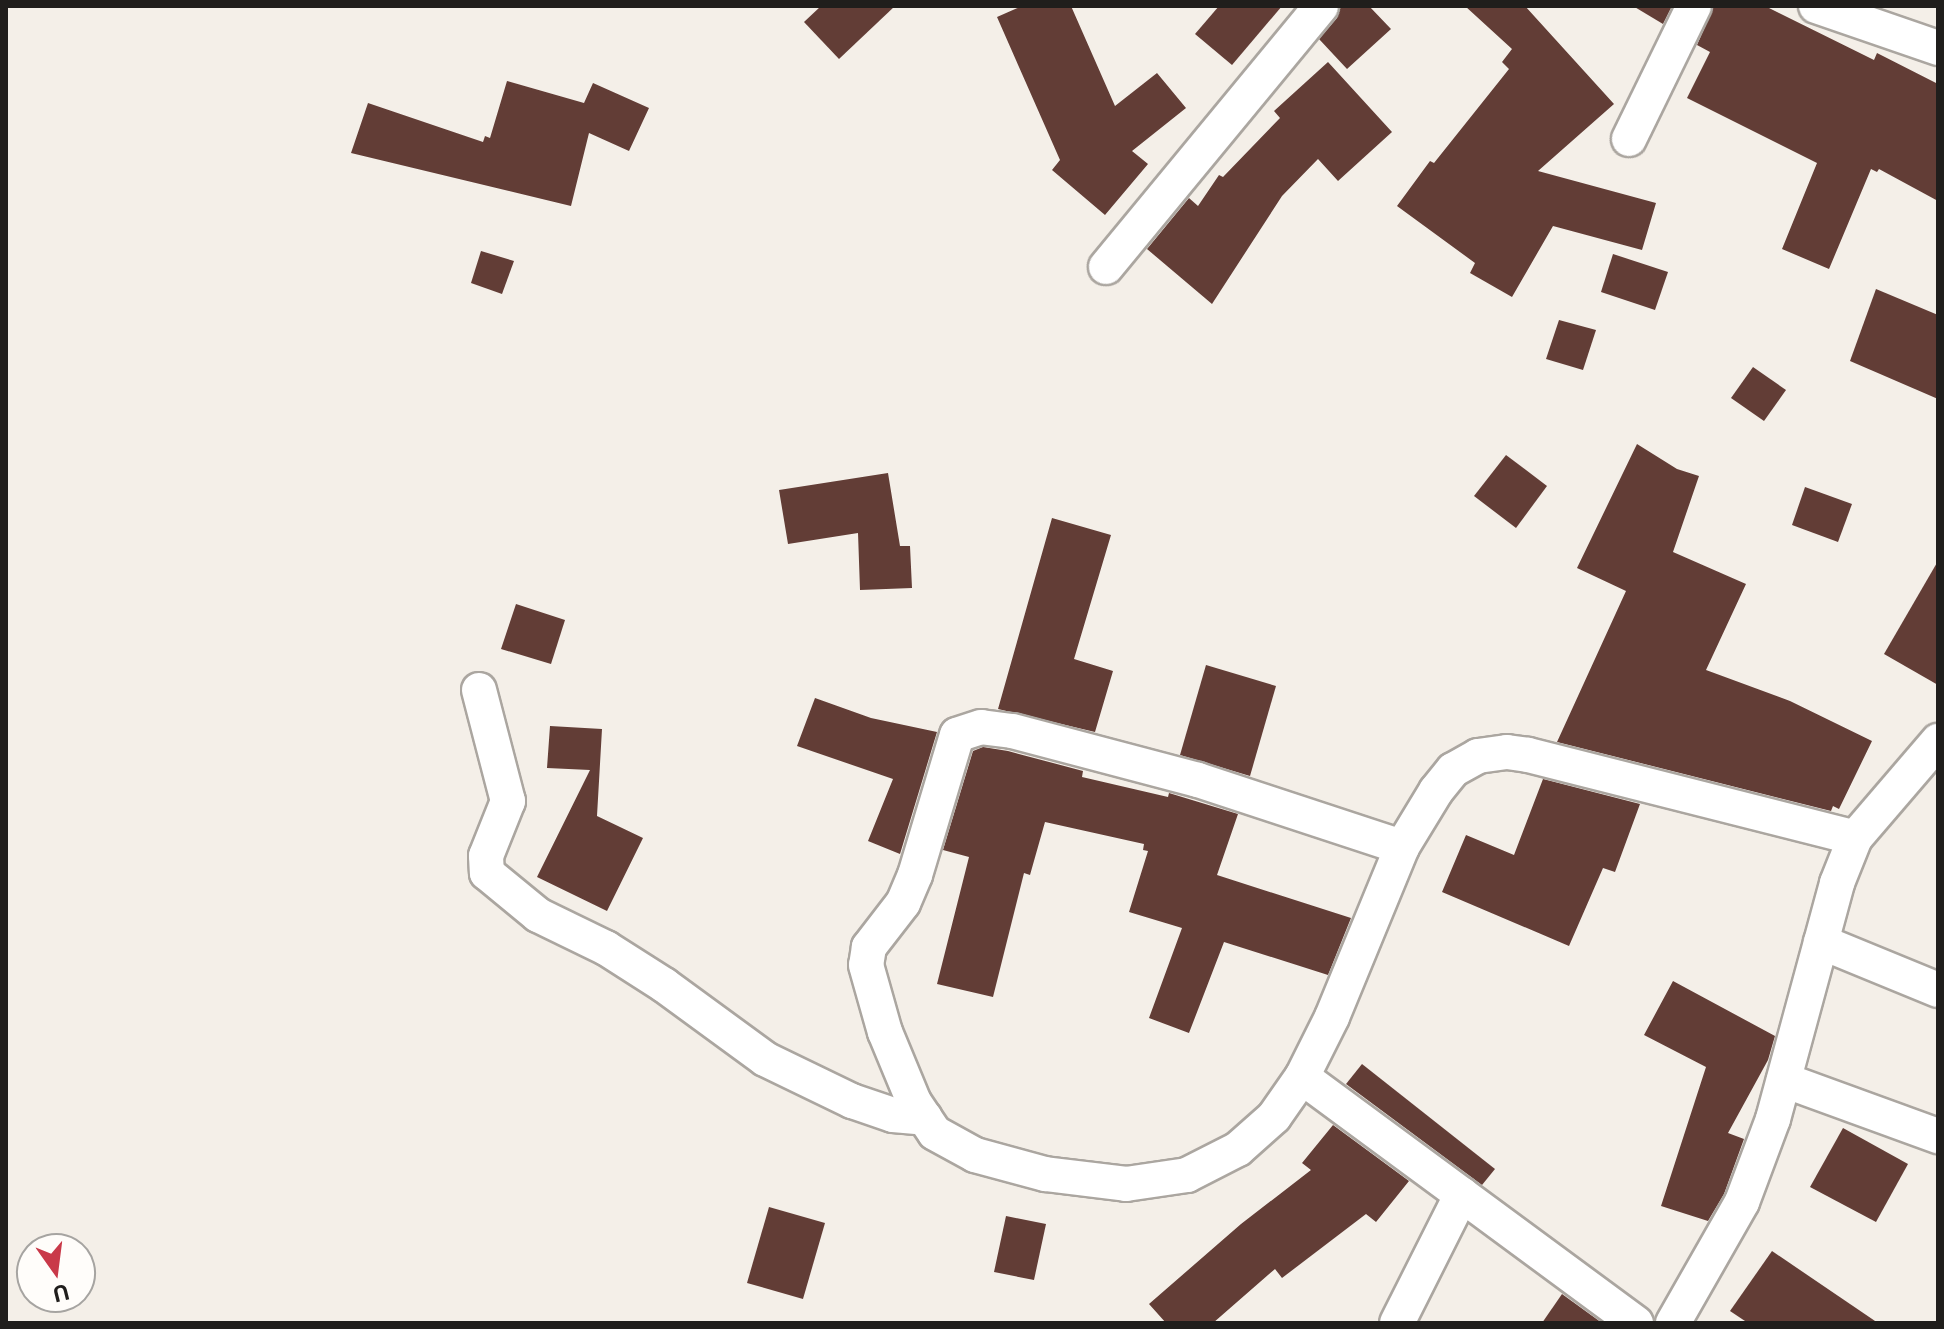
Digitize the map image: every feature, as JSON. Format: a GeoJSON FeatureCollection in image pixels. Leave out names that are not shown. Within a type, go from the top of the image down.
{"type":"FeatureCollection","features":[{"type":"Feature","properties":{"kind":"street"},"geometry":{"type":"LineString","coordinates":[[1106,267],[1321,6]]}},
{"type":"Feature","properties":{"kind":"street"},"geometry":{"type":"LineString","coordinates":[[1629,139],[1694,6]]}},
{"type":"Feature","properties":{"kind":"street"},"geometry":{"type":"LineString","coordinates":[[1816,6],[1938,48]]}},
{"type":"Feature","properties":{"kind":"street"},"geometry":{"type":"LineString","coordinates":[[479,690],[508,801],[486,856],[487,873],[538,915],[606,948],[765,1059],[852,1101],[893,1115],[925,1118]]}},
{"type":"Feature","properties":{"kind":"street"},"geometry":{"type":"LineString","coordinates":[[1402,847],[1198,780],[1012,731],[981,727],[957,735],[915,875],[903,903],[869,947],[866,965],[885,1032],[914,1102],[935,1133],[975,1155],[1045,1174],[1126,1184],[1187,1175],[1238,1149],[1274,1117],[1302,1077],[1332,1017],[1402,847],[1453,770],[1478,756],[1507,752],[1855,838]]}},
{"type":"Feature","properties":{"kind":"street"},"geometry":{"type":"LineString","coordinates":[[1673,1323],[1742,1202],[1784,1080],[1821,942],[1855,838],[1934,754]]}},
{"type":"Feature","properties":{"kind":"street"},"geometry":{"type":"LineString","coordinates":[[1821,942],[1938,990]]}},
{"type":"Feature","properties":{"kind":"street"},"geometry":{"type":"LineString","coordinates":[[1302,1077],[1636,1323]]}},
{"type":"Feature","properties":{"kind":"street"},"geometry":{"type":"LineString","coordinates":[[1784,1080],[1938,1136]]}},
{"type":"Feature","properties":{"kind":"street"},"geometry":{"type":"LineString","coordinates":[[1397,1323],[1462,1194]]}},
{"type":"Feature","properties":{"kind":"building"},"geometry":{"type":"Polygon","coordinates":[[[821,6],[895,6],[839,59],[804,22],[821,6]]]}},
{"type":"Feature","properties":{"kind":"building"},"geometry":{"type":"Polygon","coordinates":[[[1022,6],[1071,6],[1115,106],[1157,73],[1186,108],[1132,151],[1148,164],[1105,215],[1052,170],[1060,160],[997,17],[1022,6]]]}},
{"type":"Feature","properties":{"kind":"building"},"geometry":{"type":"Polygon","coordinates":[[[1219,6],[1282,6],[1232,65],[1195,34],[1219,6]]]}},
{"type":"Feature","properties":{"kind":"building"},"geometry":{"type":"Polygon","coordinates":[[[1341,6],[1369,6],[1391,29],[1347,69],[1319,39],[1337,18],[1341,6]]]}},
{"type":"Feature","properties":{"kind":"building"},"geometry":{"type":"Polygon","coordinates":[[[1465,6],[1525,6],[1614,104],[1538,171],[1656,203],[1642,250],[1553,226],[1512,297],[1470,273],[1475,263],[1397,206],[1430,161],[1434,163],[1509,69],[1502,62],[1512,49],[1465,6]]]}},
{"type":"Feature","properties":{"kind":"building"},"geometry":{"type":"Polygon","coordinates":[[[1633,6],[1672,6],[1663,24],[1633,6]]]}},
{"type":"Feature","properties":{"kind":"building"},"geometry":{"type":"Polygon","coordinates":[[[1714,6],[1765,6],[1874,60],[1877,53],[1938,84],[1938,201],[1879,169],[1877,172],[1871,169],[1829,269],[1782,249],[1817,163],[1687,98],[1710,52],[1697,45],[1714,6]]]}},
{"type":"Feature","properties":{"kind":"building"},"geometry":{"type":"Polygon","coordinates":[[[1328,62],[1392,132],[1338,181],[1318,159],[1282,196],[1212,304],[1147,249],[1189,198],[1198,206],[1219,175],[1223,177],[1280,118],[1274,111],[1328,62]]]}},
{"type":"Feature","properties":{"kind":"building"},"geometry":{"type":"Polygon","coordinates":[[[507,81],[584,103],[593,83],[649,108],[629,151],[589,133],[571,206],[351,153],[368,103],[483,142],[485,136],[490,138],[507,81]]]}},
{"type":"Feature","properties":{"kind":"building"},"geometry":{"type":"Polygon","coordinates":[[[481,251],[514,261],[502,294],[471,283],[481,251]]]}},
{"type":"Feature","properties":{"kind":"building"},"geometry":{"type":"Polygon","coordinates":[[[1613,254],[1668,272],[1655,310],[1601,292],[1613,254]]]}},
{"type":"Feature","properties":{"kind":"building"},"geometry":{"type":"Polygon","coordinates":[[[1876,289],[1938,315],[1938,399],[1850,361],[1876,289]]]}},
{"type":"Feature","properties":{"kind":"building"},"geometry":{"type":"Polygon","coordinates":[[[1559,320],[1596,330],[1583,370],[1546,359],[1559,320]]]}},
{"type":"Feature","properties":{"kind":"building"},"geometry":{"type":"Polygon","coordinates":[[[1753,367],[1786,390],[1764,421],[1731,398],[1753,367]]]}},
{"type":"Feature","properties":{"kind":"building"},"geometry":{"type":"Polygon","coordinates":[[[1637,444],[1677,469],[1699,476],[1673,552],[1746,584],[1706,670],[1790,701],[1872,741],[1839,809],[1833,806],[1831,811],[1557,742],[1626,591],[1577,568],[1637,444]]]}},
{"type":"Feature","properties":{"kind":"building"},"geometry":{"type":"Polygon","coordinates":[[[1506,455],[1547,486],[1516,528],[1474,496],[1506,455]]]}},
{"type":"Feature","properties":{"kind":"building"},"geometry":{"type":"Polygon","coordinates":[[[888,473],[900,546],[910,546],[912,588],[860,590],[858,533],[788,544],[779,490],[888,473]]]}},
{"type":"Feature","properties":{"kind":"building"},"geometry":{"type":"Polygon","coordinates":[[[1805,487],[1852,504],[1838,542],[1792,525],[1805,487]]]}},
{"type":"Feature","properties":{"kind":"building"},"geometry":{"type":"Polygon","coordinates":[[[1052,518],[1111,535],[1074,659],[1113,671],[1095,732],[998,709],[1052,518]]]}},
{"type":"Feature","properties":{"kind":"building"},"geometry":{"type":"Polygon","coordinates":[[[1938,561],[1938,685],[1884,654],[1938,561]]]}},
{"type":"Feature","properties":{"kind":"building"},"geometry":{"type":"Polygon","coordinates":[[[516,604],[565,620],[551,664],[501,649],[516,604]]]}},
{"type":"Feature","properties":{"kind":"building"},"geometry":{"type":"Polygon","coordinates":[[[1206,665],[1276,686],[1250,776],[1180,755],[1206,665]]]}},
{"type":"Feature","properties":{"kind":"building"},"geometry":{"type":"Polygon","coordinates":[[[815,698],[871,718],[937,732],[900,854],[868,841],[893,779],[797,746],[815,698]]]}},
{"type":"Feature","properties":{"kind":"building"},"geometry":{"type":"Polygon","coordinates":[[[550,726],[602,729],[597,816],[643,838],[607,911],[537,877],[590,770],[547,768],[550,726]]]}},
{"type":"Feature","properties":{"kind":"building"},"geometry":{"type":"Polygon","coordinates":[[[983,747],[1083,771],[1082,777],[1168,797],[1169,793],[1238,814],[1217,875],[1351,918],[1328,975],[1224,942],[1189,1033],[1149,1018],[1182,928],[1129,912],[1148,851],[1143,850],[1144,844],[1045,822],[1030,875],[1024,873],[993,997],[937,984],[969,857],[943,850],[973,751],[983,747]]]}},
{"type":"Feature","properties":{"kind":"building"},"geometry":{"type":"Polygon","coordinates":[[[1543,779],[1640,804],[1615,872],[1603,868],[1569,946],[1442,892],[1466,835],[1514,855],[1543,779]]]}},
{"type":"Feature","properties":{"kind":"building"},"geometry":{"type":"Polygon","coordinates":[[[1673,981],[1775,1036],[1768,1060],[1728,1133],[1744,1139],[1724,1194],[1708,1221],[1661,1206],[1706,1067],[1644,1035],[1673,981]]]}},
{"type":"Feature","properties":{"kind":"building"},"geometry":{"type":"Polygon","coordinates":[[[1362,1064],[1495,1169],[1482,1185],[1346,1084],[1362,1064]]]}},
{"type":"Feature","properties":{"kind":"building"},"geometry":{"type":"Polygon","coordinates":[[[1333,1125],[1409,1181],[1376,1222],[1366,1214],[1282,1278],[1275,1269],[1213,1323],[1166,1323],[1149,1304],[1241,1224],[1311,1170],[1302,1163],[1333,1125]]]}},
{"type":"Feature","properties":{"kind":"building"},"geometry":{"type":"Polygon","coordinates":[[[1843,1128],[1908,1164],[1876,1222],[1810,1187],[1843,1128]]]}},
{"type":"Feature","properties":{"kind":"building"},"geometry":{"type":"Polygon","coordinates":[[[769,1207],[825,1223],[803,1299],[747,1283],[769,1207]]]}},
{"type":"Feature","properties":{"kind":"building"},"geometry":{"type":"Polygon","coordinates":[[[1006,1216],[1046,1224],[1034,1280],[994,1272],[1006,1216]]]}},
{"type":"Feature","properties":{"kind":"building"},"geometry":{"type":"Polygon","coordinates":[[[1772,1251],[1878,1323],[1748,1323],[1730,1311],[1772,1251]]]}},
{"type":"Feature","properties":{"kind":"building"},"geometry":{"type":"Polygon","coordinates":[[[1562,1294],[1602,1323],[1542,1323],[1562,1294]]]}}]}
